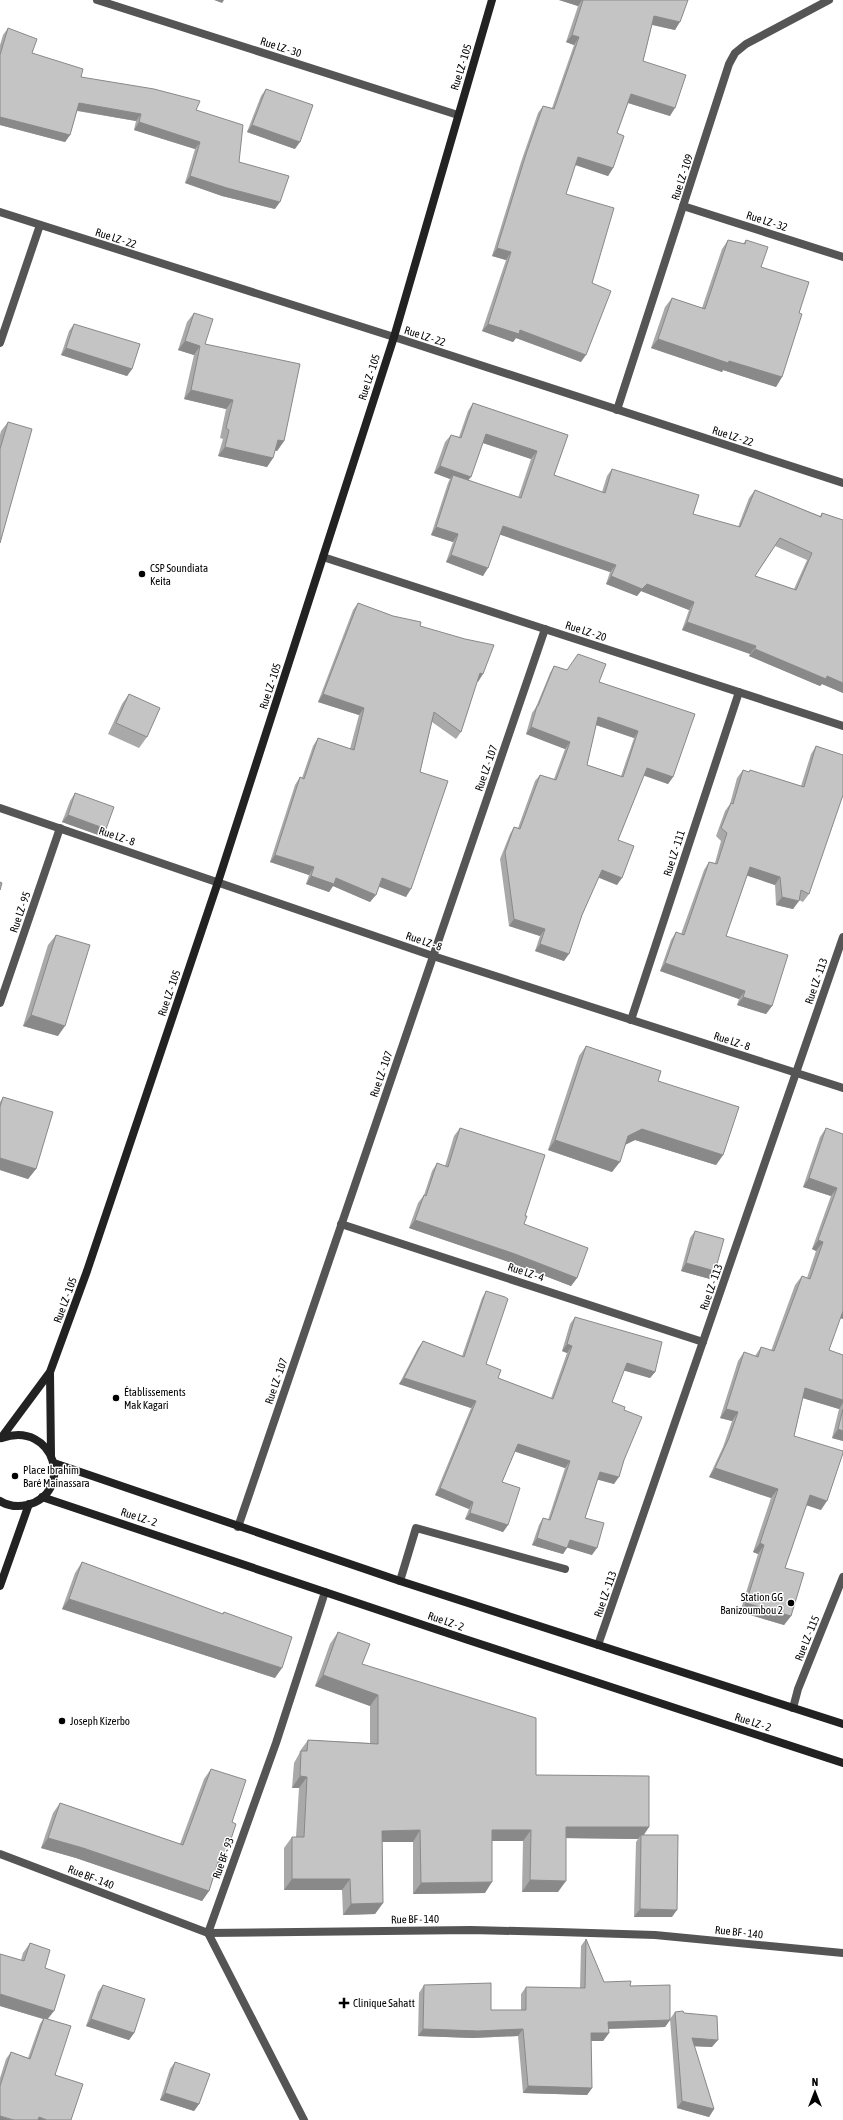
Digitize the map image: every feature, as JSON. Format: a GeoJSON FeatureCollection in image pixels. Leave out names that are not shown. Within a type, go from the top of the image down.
{"type":"FeatureCollection","features":[{"type":"Feature","properties":{"kind":"main road","name":"Rue LZ - 105"},"geometry":{"type":"LineString","coordinates":[[1,1439],[50,1372],[90,1263],[218,882],[394,337],[492,0]]}},
{"type":"Feature","properties":{"kind":"main road","name":"Rue LZ - 105"},"geometry":{"type":"LineString","coordinates":[[50,1372],[51,1455]]}},
{"type":"Feature","properties":{"kind":"main road"},"geometry":{"type":"LineString","coordinates":[[0,1501],[11,1505],[29,1504],[42,1497],[53,1482],[54,1463],[51,1455],[39,1441],[31,1437],[21,1434],[1,1439]]}},
{"type":"Feature","properties":{"kind":"main road"},"geometry":{"type":"LineString","coordinates":[[54,1463],[400,1581],[843,1724]]}},
{"type":"Feature","properties":{"kind":"main road","name":"Rue LZ - 2"},"geometry":{"type":"LineString","coordinates":[[42,1497],[572,1675],[843,1763]]}},
{"type":"Feature","properties":{"kind":"main road"},"geometry":{"type":"LineString","coordinates":[[0,1586],[29,1504]]}},
{"type":"Feature","properties":{"kind":"street","name":"Rue LZ - 30"},"geometry":{"type":"LineString","coordinates":[[97,0],[458,115]]}},
{"type":"Feature","properties":{"kind":"street","name":"Rue LZ - 109"},"geometry":{"type":"LineString","coordinates":[[617,410],[729,64],[735,53],[746,44],[829,0]]}},
{"type":"Feature","properties":{"kind":"street","name":"Rue LZ - 32"},"geometry":{"type":"LineString","coordinates":[[684,206],[843,257]]}},
{"type":"Feature","properties":{"kind":"street","name":"Rue LZ - 22"},"geometry":{"type":"LineString","coordinates":[[0,212],[394,337],[843,483]]}},
{"type":"Feature","properties":{"kind":"street"},"geometry":{"type":"LineString","coordinates":[[0,344],[40,225]]}},
{"type":"Feature","properties":{"kind":"street","name":"Rue LZ - 20"},"geometry":{"type":"LineString","coordinates":[[323,556],[843,726]]}},
{"type":"Feature","properties":{"kind":"street","name":"Rue LZ - 107"},"geometry":{"type":"LineString","coordinates":[[238,1527],[545,629]]}},
{"type":"Feature","properties":{"kind":"street","name":"Rue LZ - 111"},"geometry":{"type":"LineString","coordinates":[[631,1020],[739,692]]}},
{"type":"Feature","properties":{"kind":"street","name":"Rue LZ - 8"},"geometry":{"type":"LineString","coordinates":[[0,808],[433,956],[843,1088]]}},
{"type":"Feature","properties":{"kind":"street","name":"Rue LZ - 95"},"geometry":{"type":"LineString","coordinates":[[0,1002],[60,828]]}},
{"type":"Feature","properties":{"kind":"street","name":"Rue LZ - 113"},"geometry":{"type":"LineString","coordinates":[[598,1645],[843,937]]}},
{"type":"Feature","properties":{"kind":"street","name":"Rue LZ - 4"},"geometry":{"type":"LineString","coordinates":[[341,1224],[704,1342]]}},
{"type":"Feature","properties":{"kind":"street"},"geometry":{"type":"LineString","coordinates":[[400,1581],[416,1528],[565,1569]]}},
{"type":"Feature","properties":{"kind":"street","name":"Rue LZ - 115"},"geometry":{"type":"LineString","coordinates":[[792,1708],[798,1689],[843,1577]]}},
{"type":"Feature","properties":{"kind":"street","name":"Rue BF - 93"},"geometry":{"type":"LineString","coordinates":[[208,1932],[276,1743],[325,1592]]}},
{"type":"Feature","properties":{"kind":"street","name":"Rue BF - 140"},"geometry":{"type":"LineString","coordinates":[[0,1854],[208,1932],[471,1930],[565,1932],[655,1935],[843,1953]]}},
{"type":"Feature","properties":{"kind":"street"},"geometry":{"type":"LineString","coordinates":[[208,1932],[304,2120]]}},
{"type":"Feature","properties":{"kind":"building"},"geometry":{"type":"Polygon","coordinates":[[[583,0],[688,0],[680,22],[654,16],[643,61],[686,75],[675,108],[631,94],[617,133],[624,136],[613,168],[578,157],[566,194],[614,208],[592,283],[611,291],[586,355],[520,330],[519,334],[488,324],[511,252],[497,248],[526,154],[543,106],[554,109],[579,37],[572,35],[583,0]]]}},
{"type":"Feature","properties":{"kind":"building"},"geometry":{"type":"Polygon","coordinates":[[[8,28],[37,39],[32,53],[83,69],[81,77],[154,89],[200,101],[196,110],[243,125],[239,162],[289,176],[280,202],[227,188],[190,176],[200,142],[139,122],[141,114],[79,103],[70,135],[0,117],[0,55],[8,28]]]}},
{"type":"Feature","properties":{"kind":"building"},"geometry":{"type":"Polygon","coordinates":[[[266,89],[313,105],[300,142],[252,125],[266,89]]]}},
{"type":"Feature","properties":{"kind":"building"},"geometry":{"type":"Polygon","coordinates":[[[728,240],[745,244],[746,240],[768,247],[761,267],[809,282],[799,313],[802,314],[782,377],[729,361],[728,363],[658,339],[672,298],[705,309],[728,240]]]}},
{"type":"Feature","properties":{"kind":"building"},"geometry":{"type":"Polygon","coordinates":[[[194,313],[213,319],[205,344],[300,364],[284,441],[278,440],[273,458],[225,447],[229,430],[226,428],[233,400],[191,390],[200,346],[185,341],[194,313]]]}},
{"type":"Feature","properties":{"kind":"building"},"geometry":{"type":"Polygon","coordinates":[[[74,324],[140,344],[132,369],[66,348],[74,324]]]}},
{"type":"Feature","properties":{"kind":"building"},"geometry":{"type":"Polygon","coordinates":[[[473,403],[568,435],[554,475],[605,493],[612,469],[699,495],[693,514],[740,527],[755,490],[821,517],[822,513],[843,520],[843,683],[827,676],[826,679],[755,649],[756,646],[687,622],[694,602],[647,584],[642,589],[611,576],[616,565],[503,526],[488,568],[451,555],[458,534],[436,527],[453,475],[521,498],[537,451],[486,434],[471,477],[440,466],[451,435],[461,438],[473,403]],[[780,538],[755,576],[796,590],[812,553],[780,538]]]}},
{"type":"Feature","properties":{"kind":"building"},"geometry":{"type":"Polygon","coordinates":[[[8,422],[32,429],[0,543],[0,449],[8,422]]]}},
{"type":"Feature","properties":{"kind":"building"},"geometry":{"type":"Polygon","coordinates":[[[358,603],[393,616],[421,622],[420,626],[465,639],[494,645],[483,674],[480,673],[461,732],[434,712],[420,772],[448,781],[411,889],[382,878],[376,895],[336,878],[334,884],[311,876],[314,867],[275,855],[300,777],[304,779],[318,738],[354,750],[364,708],[323,694],[358,603]]]}},
{"type":"Feature","properties":{"kind":"building"},"geometry":{"type":"Polygon","coordinates":[[[578,654],[606,664],[599,682],[695,714],[673,777],[647,768],[618,840],[634,846],[622,878],[602,870],[582,915],[569,954],[540,944],[545,929],[514,919],[505,852],[514,827],[520,829],[540,775],[556,780],[570,742],[531,727],[537,706],[554,666],[567,670],[578,654]],[[598,717],[587,765],[623,777],[638,731],[598,717]]]}},
{"type":"Feature","properties":{"kind":"building"},"geometry":{"type":"Polygon","coordinates":[[[129,694],[160,708],[147,737],[116,723],[129,694]]]}},
{"type":"Feature","properties":{"kind":"building"},"geometry":{"type":"Polygon","coordinates":[[[816,746],[843,755],[843,795],[809,894],[801,890],[799,901],[782,897],[780,877],[750,867],[726,936],[788,955],[772,1006],[743,997],[745,991],[665,963],[676,932],[684,935],[709,862],[717,864],[727,833],[721,828],[731,803],[733,804],[743,770],[749,772],[750,770],[804,787],[816,746]]]}},
{"type":"Feature","properties":{"kind":"building"},"geometry":{"type":"Polygon","coordinates":[[[75,793],[114,807],[106,829],[68,815],[75,793]]]}},
{"type":"Feature","properties":{"kind":"building"},"geometry":{"type":"Polygon","coordinates":[[[56,935],[90,945],[65,1026],[31,1015],[56,935]]]}},
{"type":"Feature","properties":{"kind":"building"},"geometry":{"type":"Polygon","coordinates":[[[586,1046],[661,1071],[658,1081],[739,1107],[723,1155],[642,1129],[628,1136],[620,1162],[555,1140],[586,1046]]]}},
{"type":"Feature","properties":{"kind":"building"},"geometry":{"type":"Polygon","coordinates":[[[3,1097],[53,1112],[36,1169],[0,1158],[0,1107],[3,1097]]]}},
{"type":"Feature","properties":{"kind":"building"},"geometry":{"type":"Polygon","coordinates":[[[460,1128],[545,1155],[525,1216],[527,1216],[524,1224],[588,1248],[577,1278],[515,1254],[415,1220],[424,1195],[426,1196],[437,1163],[448,1167],[460,1128]]]}},
{"type":"Feature","properties":{"kind":"building"},"geometry":{"type":"Polygon","coordinates":[[[826,1128],[843,1134],[843,1311],[829,1350],[843,1355],[843,1400],[805,1388],[794,1436],[843,1451],[843,1453],[827,1501],[810,1495],[785,1568],[804,1573],[791,1616],[746,1603],[764,1545],[760,1543],[778,1489],[715,1468],[729,1438],[738,1412],[726,1409],[744,1352],[758,1357],[761,1347],[774,1351],[802,1276],[810,1279],[823,1242],[818,1240],[837,1188],[809,1178],[826,1128]]]}},
{"type":"Feature","properties":{"kind":"building"},"geometry":{"type":"Polygon","coordinates":[[[695,1231],[724,1239],[715,1271],[686,1263],[695,1231]]]}},
{"type":"Feature","properties":{"kind":"building"},"geometry":{"type":"Polygon","coordinates":[[[486,1291],[508,1299],[486,1364],[501,1370],[498,1378],[553,1399],[572,1346],[567,1344],[575,1317],[662,1342],[655,1372],[627,1363],[612,1402],[625,1407],[624,1410],[642,1417],[624,1460],[619,1477],[600,1472],[585,1518],[604,1523],[597,1548],[570,1540],[567,1548],[537,1538],[543,1518],[550,1520],[570,1461],[518,1444],[502,1482],[520,1488],[508,1525],[470,1513],[473,1502],[440,1488],[476,1401],[404,1378],[423,1341],[464,1357],[486,1291]]]}},
{"type":"Feature","properties":{"kind":"building"},"geometry":{"type":"Polygon","coordinates":[[[843,1409],[843,1431],[838,1429],[843,1409]]]}},
{"type":"Feature","properties":{"kind":"building"},"geometry":{"type":"Polygon","coordinates":[[[82,1562],[223,1614],[224,1612],[292,1637],[282,1668],[69,1599],[82,1562]]]}},
{"type":"Feature","properties":{"kind":"building"},"geometry":{"type":"Polygon","coordinates":[[[338,1632],[370,1644],[362,1664],[536,1718],[536,1775],[649,1776],[649,1827],[566,1827],[566,1881],[530,1880],[531,1830],[492,1830],[492,1882],[421,1883],[420,1830],[382,1831],[383,1903],[351,1904],[350,1879],[292,1879],[292,1837],[304,1837],[307,1777],[300,1776],[301,1751],[307,1751],[308,1740],[378,1744],[378,1695],[323,1675],[338,1632]]]}},
{"type":"Feature","properties":{"kind":"building"},"geometry":{"type":"Polygon","coordinates":[[[211,1769],[246,1780],[232,1822],[236,1824],[224,1860],[219,1859],[209,1891],[83,1848],[48,1838],[60,1803],[183,1845],[211,1769]]]}},
{"type":"Feature","properties":{"kind":"building"},"geometry":{"type":"Polygon","coordinates":[[[641,1835],[678,1835],[677,1910],[640,1909],[641,1835]]]}},
{"type":"Feature","properties":{"kind":"building"},"geometry":{"type":"Polygon","coordinates":[[[586,1939],[604,1982],[631,1981],[630,1986],[670,1985],[670,2020],[608,2022],[609,2033],[591,2033],[592,2088],[528,2086],[523,2029],[478,2031],[423,2029],[424,1985],[491,1983],[491,2010],[526,2010],[526,1987],[585,1988],[586,1939]]]}},
{"type":"Feature","properties":{"kind":"building"},"geometry":{"type":"Polygon","coordinates":[[[30,1943],[50,1950],[45,1968],[65,1975],[54,2011],[0,1994],[0,1954],[24,1961],[30,1943]]]}},
{"type":"Feature","properties":{"kind":"building"},"geometry":{"type":"Polygon","coordinates":[[[103,1985],[145,1999],[134,2033],[91,2019],[103,1985]]]}},
{"type":"Feature","properties":{"kind":"building"},"geometry":{"type":"Polygon","coordinates":[[[683,2011],[684,2013],[717,2016],[718,2040],[692,2038],[714,2109],[682,2101],[675,2012],[683,2011]]]}},
{"type":"Feature","properties":{"kind":"building"},"geometry":{"type":"Polygon","coordinates":[[[44,2018],[71,2026],[55,2075],[83,2084],[71,2120],[47,2120],[39,2117],[38,2120],[14,2120],[0,2116],[0,2086],[11,2052],[30,2059],[44,2018]]]}},
{"type":"Feature","properties":{"kind":"building"},"geometry":{"type":"Polygon","coordinates":[[[175,2062],[210,2074],[199,2104],[165,2093],[175,2062]]]}},
{"type":"Feature","properties":{"kind":"place","name":"CSP Soundiata Keita"},"geometry":{"type":"Point","coordinates":[142,574]}},
{"type":"Feature","properties":{"kind":"place","name":"Établissements Mak Kagari"},"geometry":{"type":"Point","coordinates":[116,1398]}},
{"type":"Feature","properties":{"kind":"place","name":"Place Ibrahim Baré Mainassara"},"geometry":{"type":"Point","coordinates":[15,1476]}},
{"type":"Feature","properties":{"kind":"place","name":"Station GG Banizoumbou 2"},"geometry":{"type":"Point","coordinates":[791,1603]}},
{"type":"Feature","properties":{"kind":"place","name":"Joseph Kizerbo"},"geometry":{"type":"Point","coordinates":[62,1721]}},
{"type":"Feature","properties":{"kind":"place","name":"Clinique Sahatt"},"geometry":{"type":"Point","coordinates":[344,2003]}}]}
